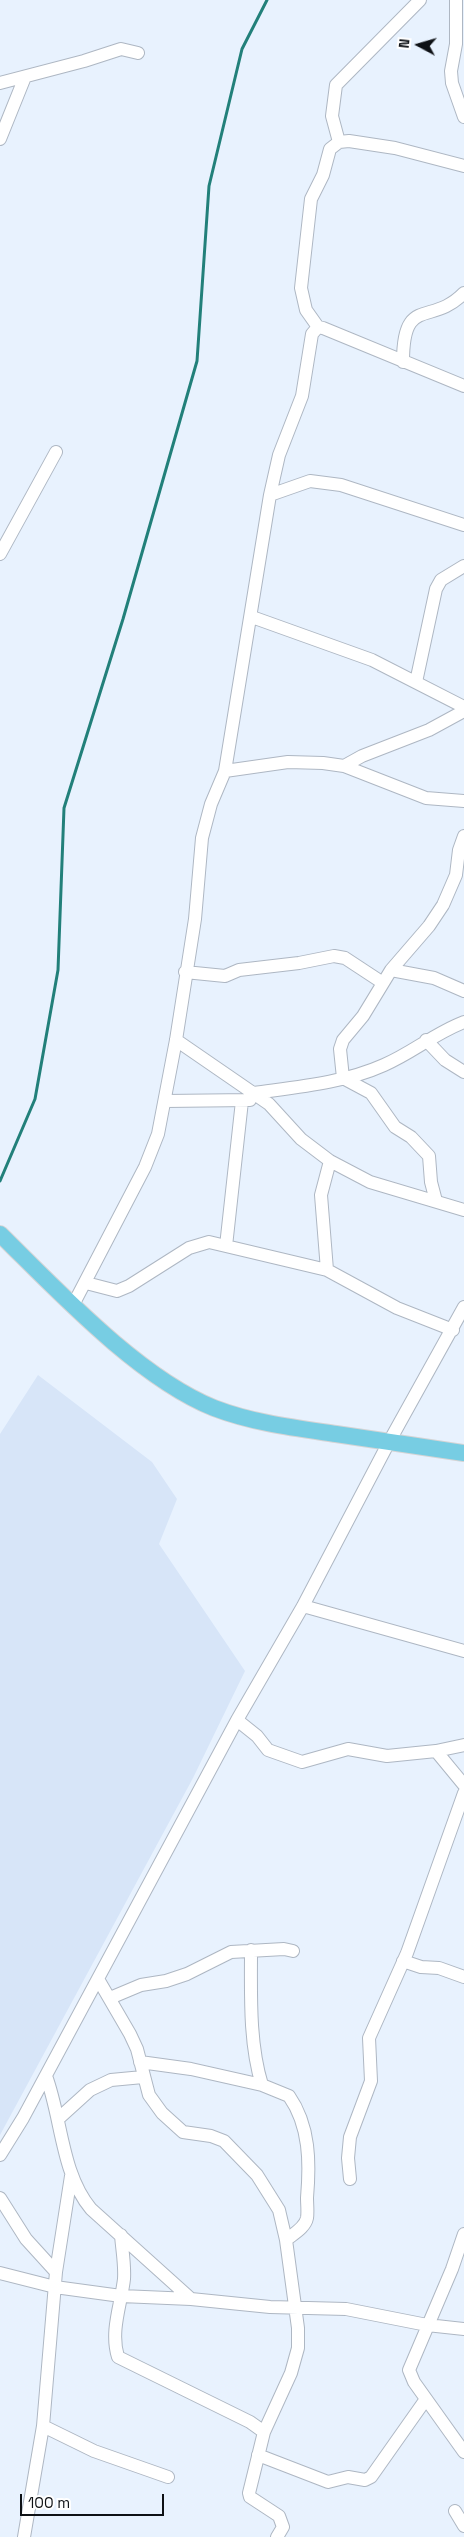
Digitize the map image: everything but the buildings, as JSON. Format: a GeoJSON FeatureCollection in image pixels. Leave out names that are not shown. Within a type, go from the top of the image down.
{"type":"FeatureCollection","features":[{"type":"Feature","properties":{"kind":"main road"},"geometry":{"type":"LineString","coordinates":[[0,1234],[73,1305],[121,1348],[164,1380],[213,1408],[253,1420],[297,1428],[464,1453]]}},
{"type":"Feature","properties":{"kind":"street"},"geometry":{"type":"LineString","coordinates":[[339,142],[332,116],[336,85],[420,0]]}},
{"type":"Feature","properties":{"kind":"street"},"geometry":{"type":"LineString","coordinates":[[456,0],[456,44],[451,71],[452,83],[464,117]]}},
{"type":"Feature","properties":{"kind":"street"},"geometry":{"type":"LineString","coordinates":[[0,83],[121,50],[138,53]]}},
{"type":"Feature","properties":{"kind":"street"},"geometry":{"type":"LineString","coordinates":[[0,138],[24,77]]}},
{"type":"Feature","properties":{"kind":"street"},"geometry":{"type":"LineString","coordinates":[[464,166],[395,148],[339,142],[330,149],[322,176],[311,199],[301,288],[303,302],[318,327],[464,386]]}},
{"type":"Feature","properties":{"kind":"street"},"geometry":{"type":"LineString","coordinates":[[403,362],[405,330],[411,322],[420,314],[450,305],[464,293]]}},
{"type":"Feature","properties":{"kind":"street"},"geometry":{"type":"LineString","coordinates":[[73,1305],[145,1167],[158,1134],[176,1040],[194,919],[202,838],[212,804],[225,771],[252,617],[270,495],[279,455],[302,396],[308,370],[309,342],[318,327]]}},
{"type":"Feature","properties":{"kind":"street"},"geometry":{"type":"LineString","coordinates":[[0,554],[30,496],[56,452]]}},
{"type":"Feature","properties":{"kind":"street"},"geometry":{"type":"LineString","coordinates":[[270,495],[310,481],[342,485],[464,526]]}},
{"type":"Feature","properties":{"kind":"street"},"geometry":{"type":"LineString","coordinates":[[416,682],[436,589],[441,580],[464,566]]}},
{"type":"Feature","properties":{"kind":"street"},"geometry":{"type":"LineString","coordinates":[[252,617],[372,660],[464,707]]}},
{"type":"Feature","properties":{"kind":"street"},"geometry":{"type":"LineString","coordinates":[[344,766],[362,756],[429,730],[464,711]]}},
{"type":"Feature","properties":{"kind":"street"},"geometry":{"type":"LineString","coordinates":[[225,771],[288,762],[323,763],[344,766],[426,798],[464,802]]}},
{"type":"Feature","properties":{"kind":"street"},"geometry":{"type":"LineString","coordinates":[[343,1078],[340,1046],[391,970],[443,905],[456,875],[459,850],[464,836]]}},
{"type":"Feature","properties":{"kind":"street"},"geometry":{"type":"LineString","coordinates":[[185,972],[225,976],[239,970],[299,963],[334,956],[346,958],[383,983]]}},
{"type":"Feature","properties":{"kind":"street"},"geometry":{"type":"LineString","coordinates":[[391,970],[434,978],[464,991]]}},
{"type":"Feature","properties":{"kind":"street"},"geometry":{"type":"LineString","coordinates":[[165,1101],[242,1101],[258,1096],[358,1076],[403,1056],[426,1040],[464,1022]]}},
{"type":"Feature","properties":{"kind":"street"},"geometry":{"type":"LineString","coordinates":[[176,1040],[258,1096],[301,1139],[330,1162],[370,1182],[464,1210]]}},
{"type":"Feature","properties":{"kind":"street"},"geometry":{"type":"LineString","coordinates":[[426,1040],[445,1060],[464,1072]]}},
{"type":"Feature","properties":{"kind":"street"},"geometry":{"type":"LineString","coordinates":[[343,1078],[371,1094],[395,1127],[411,1137],[429,1156],[431,1182],[436,1201]]}},
{"type":"Feature","properties":{"kind":"street"},"geometry":{"type":"LineString","coordinates":[[226,1246],[242,1101]]}},
{"type":"Feature","properties":{"kind":"street"},"geometry":{"type":"LineString","coordinates":[[327,1270],[321,1195],[330,1162]]}},
{"type":"Feature","properties":{"kind":"street"},"geometry":{"type":"LineString","coordinates":[[86,1282],[117,1290],[129,1286],[189,1248],[209,1242],[327,1270],[396,1308],[453,1330]]}},
{"type":"Feature","properties":{"kind":"street"},"geometry":{"type":"LineString","coordinates":[[0,2155],[46,2076],[237,1720],[303,1606],[388,1442],[453,1330],[464,1307]]}},
{"type":"Feature","properties":{"kind":"street"},"geometry":{"type":"LineString","coordinates":[[303,1606],[464,1651]]}},
{"type":"Feature","properties":{"kind":"street"},"geometry":{"type":"LineString","coordinates":[[237,1720],[257,1736],[268,1750],[302,1762],[348,1749],[387,1756],[436,1751],[464,1745]]}},
{"type":"Feature","properties":{"kind":"street"},"geometry":{"type":"LineString","coordinates":[[350,2179],[348,2158],[350,2137],[370,2081],[370,2038],[402,1961],[464,1794],[436,1751]]}},
{"type":"Feature","properties":{"kind":"street"},"geometry":{"type":"LineString","coordinates":[[110,1998],[141,1985],[166,1981],[187,1974],[231,1952],[251,1950],[294,1951]]}},
{"type":"Feature","properties":{"kind":"street"},"geometry":{"type":"LineString","coordinates":[[251,1950],[257,2069],[262,2085]]}},
{"type":"Feature","properties":{"kind":"street"},"geometry":{"type":"LineString","coordinates":[[402,1961],[421,1967],[439,1968],[464,1977]]}},
{"type":"Feature","properties":{"kind":"street"},"geometry":{"type":"LineString","coordinates":[[98,1979],[137,2049],[143,2077],[150,2095],[175,2127],[183,2132],[211,2136],[224,2141],[257,2176],[276,2203],[286,2240],[298,2328],[298,2348],[291,2373],[264,2432],[250,2497],[279,2516],[283,2527],[277,2537]]}},
{"type":"Feature","properties":{"kind":"street"},"geometry":{"type":"LineString","coordinates":[[140,2062],[191,2069],[262,2085],[289,2096],[299,2116],[309,2151],[307,2218],[304,2225],[286,2240]]}},
{"type":"Feature","properties":{"kind":"street"},"geometry":{"type":"LineString","coordinates":[[46,2076],[71,2176],[82,2198],[91,2209],[191,2299]]}},
{"type":"Feature","properties":{"kind":"street"},"geometry":{"type":"LineString","coordinates":[[58,2119],[90,2090],[110,2080],[143,2077]]}},
{"type":"Feature","properties":{"kind":"street"},"geometry":{"type":"LineString","coordinates":[[24,2537],[43,2426],[56,2272],[71,2176]]}},
{"type":"Feature","properties":{"kind":"street"},"geometry":{"type":"LineString","coordinates":[[0,2198],[26,2239],[56,2272]]}},
{"type":"Feature","properties":{"kind":"street"},"geometry":{"type":"LineString","coordinates":[[464,2234],[452,2269],[409,2370],[426,2399],[464,2452]]}},
{"type":"Feature","properties":{"kind":"street"},"geometry":{"type":"LineString","coordinates":[[121,2235],[124,2276],[122,2296],[116,2321],[115,2340],[118,2357],[250,2422],[264,2432]]}},
{"type":"Feature","properties":{"kind":"street"},"geometry":{"type":"LineString","coordinates":[[0,2273],[55,2287],[122,2296],[191,2299],[295,2308],[346,2309],[427,2325],[464,2329]]}},
{"type":"Feature","properties":{"kind":"street"},"geometry":{"type":"LineString","coordinates":[[258,2455],[312,2474],[328,2482],[348,2477],[365,2480],[371,2477],[426,2399]]}},
{"type":"Feature","properties":{"kind":"street"},"geometry":{"type":"LineString","coordinates":[[43,2426],[94,2451],[168,2477]]}},
{"type":"Feature","properties":{"kind":"street"},"geometry":{"type":"LineString","coordinates":[[455,2511],[464,2526]]}},
{"type":"Feature","properties":{"kind":"shaded area"},"geometry":{"type":"Polygon","coordinates":[[[38,1375],[152,1462],[177,1499],[159,1544],[245,1671],[193,1778],[0,2135],[0,1434],[38,1375]]]}},
{"type":"Feature","properties":{"kind":"waterway"},"geometry":{"type":"LineString","coordinates":[[0,1181],[35,1099],[58,970],[64,808],[123,619],[197,361],[209,186],[242,49],[267,0]]}}]}
